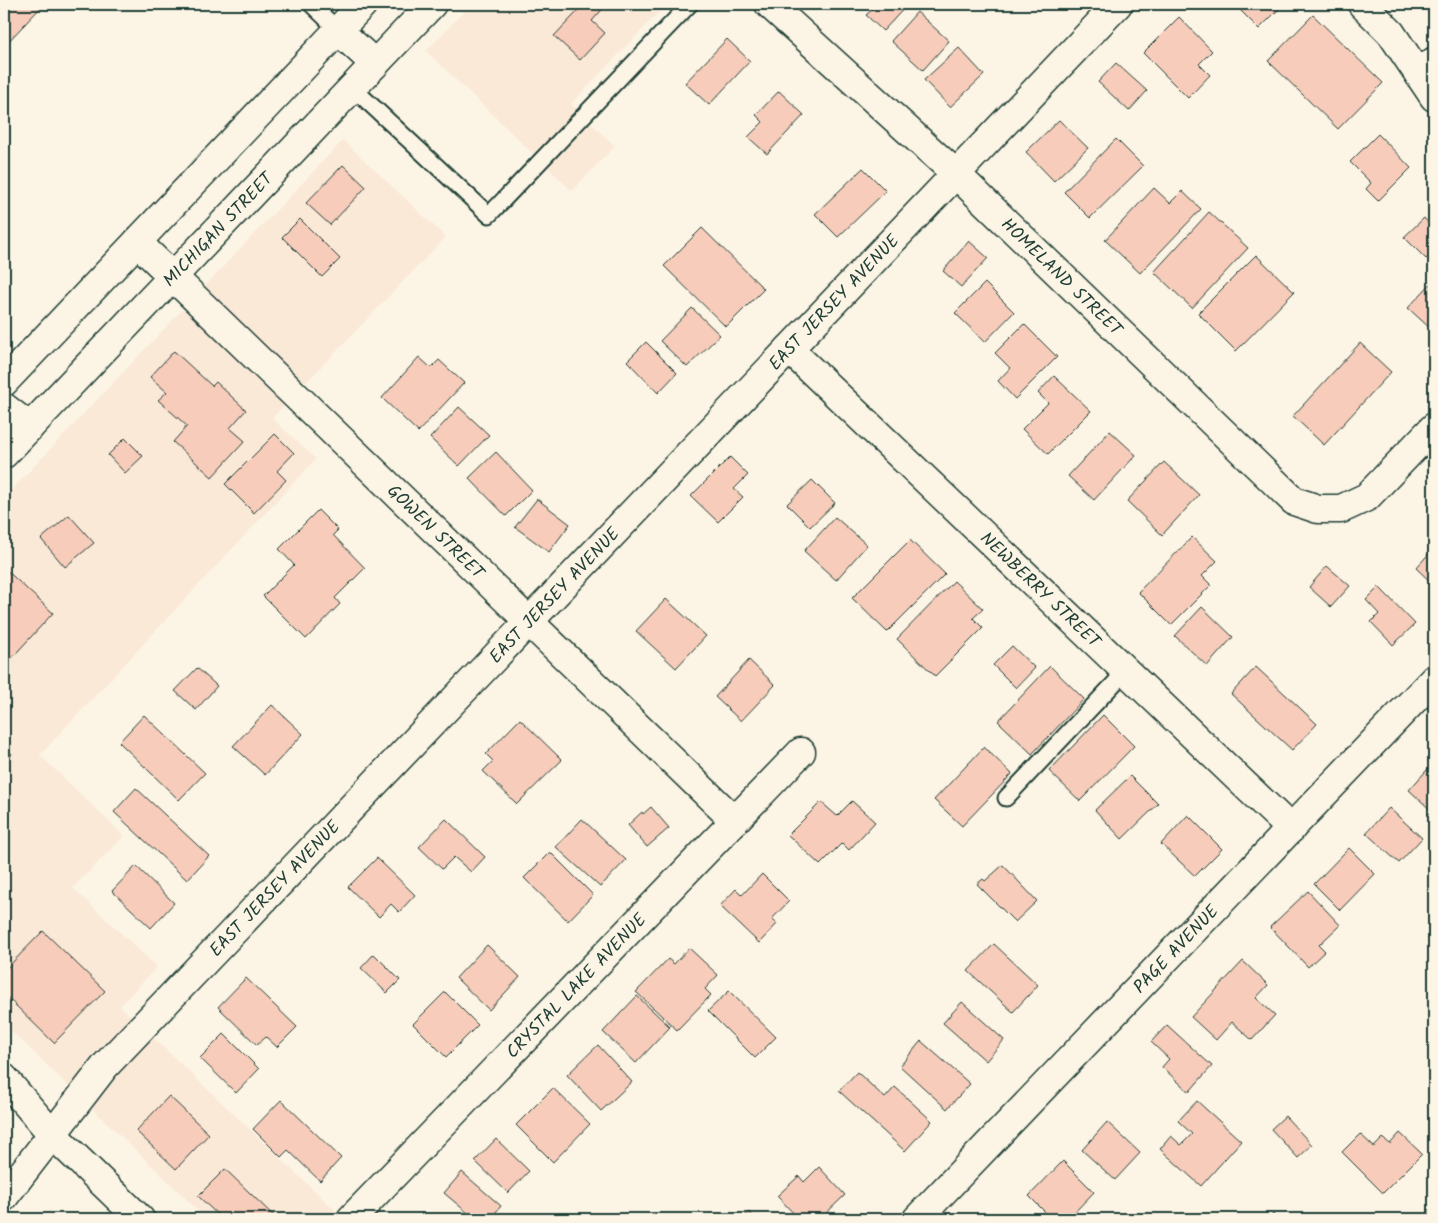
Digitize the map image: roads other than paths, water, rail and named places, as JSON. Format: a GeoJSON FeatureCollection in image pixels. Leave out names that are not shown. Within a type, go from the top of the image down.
{"type":"FeatureCollection","features":[{"type":"Feature","properties":{"kind":"street"},"geometry":{"type":"LineString","coordinates":[[4,382],[362,4]]}},
{"type":"Feature","properties":{"kind":"street","name":"MICHIGAN STREET"},"geometry":{"type":"LineString","coordinates":[[4,454],[432,4]]}},
{"type":"Feature","properties":{"kind":"street","name":"HOMELAND STREET"},"geometry":{"type":"LineString","coordinates":[[769,4],[955,173],[1294,500],[1318,510],[1341,509],[1367,496],[1434,427]]}},
{"type":"Feature","properties":{"kind":"street","name":"EAST JERSEY AVENUE"},"geometry":{"type":"LineString","coordinates":[[4,1197],[104,1066],[1118,4]]}},
{"type":"Feature","properties":{"kind":"street"},"geometry":{"type":"LineString","coordinates":[[1362,4],[1390,33],[1424,61],[1434,97]]}},
{"type":"Feature","properties":{"kind":"street"},"geometry":{"type":"LineString","coordinates":[[338,30],[374,64]]}},
{"type":"Feature","properties":{"kind":"street","name":"GOWEN STREET"},"geometry":{"type":"LineString","coordinates":[[137,242],[734,821]]}},
{"type":"Feature","properties":{"kind":"street","name":"NEWBERRY STREET"},"geometry":{"type":"LineString","coordinates":[[789,349],[1291,829]]}},
{"type":"Feature","properties":{"kind":"street"},"geometry":{"type":"LineString","coordinates":[[4,408],[30,427]]}},
{"type":"Feature","properties":{"kind":"street","name":"PAGE AVENUE"},"geometry":{"type":"LineString","coordinates":[[917,1219],[1434,679]]}},
{"type":"Feature","properties":{"kind":"street","name":"CRYSTAL LAKE AVENUE"},"geometry":{"type":"LineString","coordinates":[[351,1219],[801,752]]}},
{"type":"Feature","properties":{"kind":"street"},"geometry":{"type":"LineString","coordinates":[[4,1078],[52,1134],[140,1219]]}},
{"type":"Feature","properties":{"kind":"street"},"geometry":{"type":"LineString","coordinates":[[4,1098],[52,1134]]}},
{"type":"Feature","properties":{"kind":"lane"},"geometry":{"type":"LineString","coordinates":[[311,4],[338,30]]}},
{"type":"Feature","properties":{"kind":"lane"},"geometry":{"type":"LineString","coordinates":[[353,88],[490,215],[690,4]]}},
{"type":"Feature","properties":{"kind":"lane"},"geometry":{"type":"LineString","coordinates":[[1006,798],[1126,672]]}}]}
